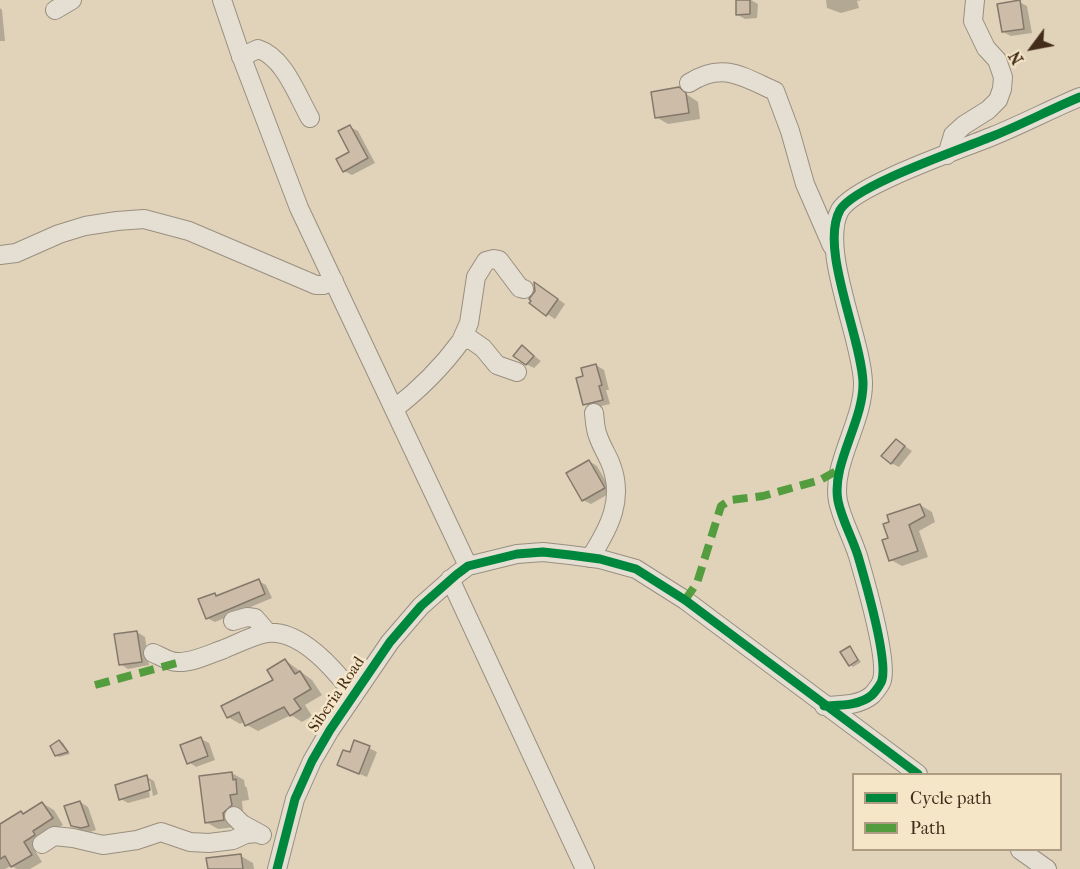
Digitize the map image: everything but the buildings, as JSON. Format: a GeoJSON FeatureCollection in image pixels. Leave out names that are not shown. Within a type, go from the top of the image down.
{"type":"FeatureCollection","features":[{"type":"Feature","properties":{"kind":"street"},"geometry":{"type":"LineString","coordinates":[[55,10],[72,0]]}},
{"type":"Feature","properties":{"kind":"street"},"geometry":{"type":"LineString","coordinates":[[222,0],[241,57],[299,208],[468,566],[517,555],[543,552],[590,558],[636,569],[661,584],[917,773]]}},
{"type":"Feature","properties":{"kind":"street"},"geometry":{"type":"LineString","coordinates":[[946,155],[953,135],[988,110],[998,100],[1002,89],[1003,77],[997,60],[986,48],[973,21],[975,0]]}},
{"type":"Feature","properties":{"kind":"street"},"geometry":{"type":"LineString","coordinates":[[241,57],[258,49],[269,52],[284,72],[310,118]]}},
{"type":"Feature","properties":{"kind":"street"},"geometry":{"type":"LineString","coordinates":[[689,82],[699,76],[728,71],[775,91],[790,131],[805,184],[834,251],[861,358],[863,383],[861,404],[837,485],[838,500],[857,554],[877,632],[882,659],[882,680],[873,694],[860,702],[824,706]]}},
{"type":"Feature","properties":{"kind":"street"},"geometry":{"type":"LineString","coordinates":[[834,251],[835,223],[841,208],[852,197],[886,179],[1080,97]]}},
{"type":"Feature","properties":{"kind":"street"},"geometry":{"type":"LineString","coordinates":[[0,255],[16,253],[59,234],[85,226],[144,219],[189,231],[316,285],[334,281]]}},
{"type":"Feature","properties":{"kind":"street"},"geometry":{"type":"LineString","coordinates":[[394,409],[439,369],[461,341],[469,322],[476,277],[486,261],[499,260],[524,290]]}},
{"type":"Feature","properties":{"kind":"street"},"geometry":{"type":"LineString","coordinates":[[461,341],[470,339],[483,348],[498,365],[517,372]]}},
{"type":"Feature","properties":{"kind":"street"},"geometry":{"type":"LineString","coordinates":[[590,558],[602,539],[614,512],[617,495],[610,463],[597,435],[594,413]]}},
{"type":"Feature","properties":{"kind":"street","name":"Siberia Road"},"geometry":{"type":"LineString","coordinates":[[277,869],[295,799],[312,760],[402,627],[450,579],[468,566]]}},
{"type":"Feature","properties":{"kind":"street"},"geometry":{"type":"LineString","coordinates":[[450,579],[585,869]]}},
{"type":"Feature","properties":{"kind":"street"},"geometry":{"type":"LineString","coordinates":[[233,621],[247,617],[255,618],[268,633]]}},
{"type":"Feature","properties":{"kind":"street"},"geometry":{"type":"LineString","coordinates":[[153,653],[177,663],[204,657],[268,633],[301,641],[343,680],[354,695]]}},
{"type":"Feature","properties":{"kind":"street"},"geometry":{"type":"LineString","coordinates":[[234,816],[242,824],[258,833],[284,841]]}},
{"type":"Feature","properties":{"kind":"street"},"geometry":{"type":"LineString","coordinates":[[42,844],[54,836],[103,844],[137,840],[160,832],[190,842],[210,843],[258,833]]}},
{"type":"Feature","properties":{"kind":"street"},"geometry":{"type":"LineString","coordinates":[[1023,851],[1047,869]]}},
{"type":"Feature","properties":{"kind":"marked path"},"geometry":{"type":"LineString","coordinates":[[685,600],[697,583],[721,506],[730,500],[763,496],[820,480],[840,469]]}},
{"type":"Feature","properties":{"kind":"marked path"},"geometry":{"type":"LineString","coordinates":[[95,685],[177,663]]}},
{"type":"Feature","properties":{"kind":"cycle path"},"geometry":{"type":"LineString","coordinates":[[824,706],[849,704],[867,699],[880,684],[883,670],[879,638],[866,583],[838,501],[839,472],[859,412],[863,382],[861,363],[834,246],[835,226],[840,210],[850,200],[887,179],[1080,97]]}},
{"type":"Feature","properties":{"kind":"cycle path"},"geometry":{"type":"LineString","coordinates":[[277,869],[295,799],[312,761],[330,730],[390,642],[421,606],[468,566],[517,554],[543,552],[570,555],[600,559],[636,569],[685,600],[917,773]]}}]}
